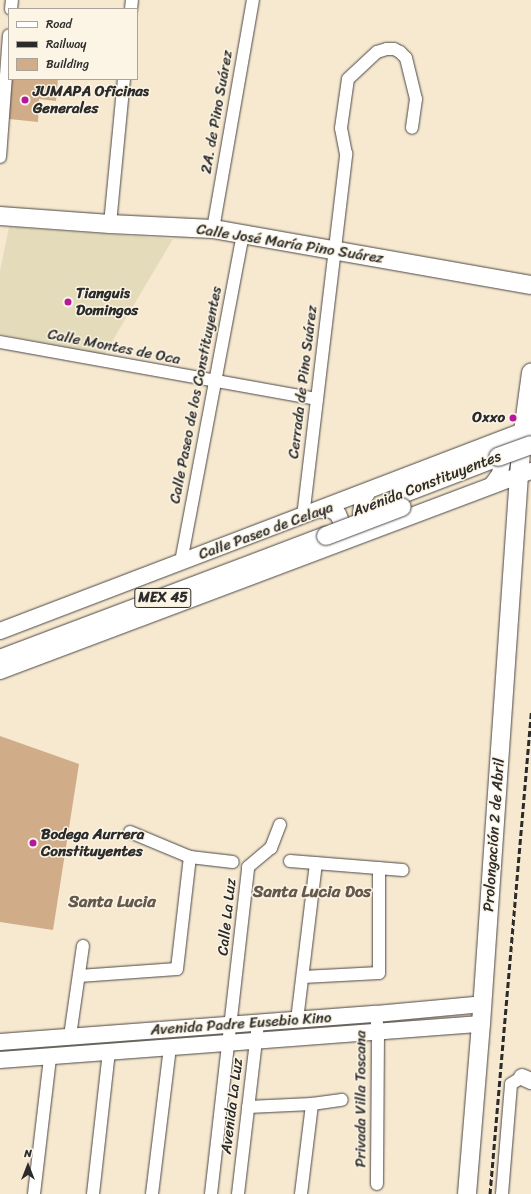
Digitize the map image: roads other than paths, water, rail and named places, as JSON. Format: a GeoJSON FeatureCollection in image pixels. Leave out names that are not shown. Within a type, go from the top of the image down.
{"type":"FeatureCollection","features":[{"type":"Feature","properties":{"kind":"main road","name":"Calle José María Pino Suárez"},"geometry":{"type":"LineString","coordinates":[[0,216],[110,224],[213,229],[531,285]]}},
{"type":"Feature","properties":{"kind":"main road","name":"Prolongación 2 de Abril"},"geometry":{"type":"LineString","coordinates":[[467,1194],[528,435],[531,373]]}},
{"type":"Feature","properties":{"kind":"main road","name":"Avenida Constituyentes"},"geometry":{"type":"LineString","coordinates":[[495,464],[528,435]]}},
{"type":"Feature","properties":{"kind":"main road","name":"Avenida Constituyentes"},"geometry":{"type":"LineString","coordinates":[[327,528],[495,464],[531,458]]}},
{"type":"Feature","properties":{"kind":"main road","name":"Calle Paseo de Celaya"},"geometry":{"type":"LineString","coordinates":[[0,631],[303,517],[327,528],[378,529],[495,464]]}},
{"type":"Feature","properties":{"kind":"main road","name":"Calle Paseo de Celaya"},"geometry":{"type":"LineString","coordinates":[[0,671],[327,528],[367,493],[495,464],[525,473]]}},
{"type":"Feature","properties":{"kind":"main road"},"geometry":{"type":"LineString","coordinates":[[367,493],[363,499],[361,513],[370,527],[378,529]]}},
{"type":"Feature","properties":{"kind":"main road","name":"MEX 45"},"geometry":{"type":"LineString","coordinates":[[0,646],[327,528]]}},
{"type":"Feature","properties":{"kind":"main road","name":"MEX 45"},"geometry":{"type":"LineString","coordinates":[[0,659],[327,528]]}},
{"type":"Feature","properties":{"kind":"main road","name":"Avenida Padre Eusebio Kino"},"geometry":{"type":"LineString","coordinates":[[0,1042],[376,1014],[482,1004]]}},
{"type":"Feature","properties":{"kind":"main road","name":"Avenida Padre Eusebio Kino"},"geometry":{"type":"LineString","coordinates":[[0,1060],[481,1024]]}},
{"type":"Feature","properties":{"kind":"street","name":"2A. de Pino Suárez"},"geometry":{"type":"LineString","coordinates":[[213,229],[253,0]]}},
{"type":"Feature","properties":{"kind":"street"},"geometry":{"type":"LineString","coordinates":[[0,157],[8,49]]}},
{"type":"Feature","properties":{"kind":"street","name":"Cerrada de Pino Suárez"},"geometry":{"type":"LineString","coordinates":[[303,517],[336,251],[346,154],[341,128],[348,79],[377,52],[387,49],[394,50],[400,52],[406,58],[416,99],[412,128]]}},
{"type":"Feature","properties":{"kind":"street"},"geometry":{"type":"LineString","coordinates":[[110,224],[124,80]]}},
{"type":"Feature","properties":{"kind":"street","name":"Calle Paseo de los Constituyentes"},"geometry":{"type":"LineString","coordinates":[[181,562],[216,382],[242,234]]}},
{"type":"Feature","properties":{"kind":"street","name":"Calle Montes de Oca"},"geometry":{"type":"LineString","coordinates":[[0,342],[317,399]]}},
{"type":"Feature","properties":{"kind":"street","name":"Calle La Luz"},"geometry":{"type":"LineString","coordinates":[[231,1024],[248,867],[271,848],[280,826]]}},
{"type":"Feature","properties":{"kind":"street"},"geometry":{"type":"LineString","coordinates":[[130,832],[190,857],[233,862]]}},
{"type":"Feature","properties":{"kind":"street"},"geometry":{"type":"LineString","coordinates":[[79,976],[177,969],[190,857]]}},
{"type":"Feature","properties":{"kind":"street"},"geometry":{"type":"LineString","coordinates":[[290,861],[403,870]]}},
{"type":"Feature","properties":{"kind":"street"},"geometry":{"type":"LineString","coordinates":[[297,1020],[316,863]]}},
{"type":"Feature","properties":{"kind":"street"},"geometry":{"type":"LineString","coordinates":[[303,977],[379,973],[379,868]]}},
{"type":"Feature","properties":{"kind":"street"},"geometry":{"type":"LineString","coordinates":[[70,1036],[83,946]]}},
{"type":"Feature","properties":{"kind":"street","name":"Privada Villa Toscana"},"geometry":{"type":"LineString","coordinates":[[376,1014],[378,1032],[377,1184]]}},
{"type":"Feature","properties":{"kind":"street","name":"Avenida La Luz"},"geometry":{"type":"LineString","coordinates":[[238,1194],[258,1023]]}},
{"type":"Feature","properties":{"kind":"street","name":"Avenida La Luz"},"geometry":{"type":"LineString","coordinates":[[211,1194],[231,1024]]}},
{"type":"Feature","properties":{"kind":"street"},"geometry":{"type":"LineString","coordinates":[[152,1194],[170,1048]]}},
{"type":"Feature","properties":{"kind":"street"},"geometry":{"type":"LineString","coordinates":[[93,1194],[109,1052]]}},
{"type":"Feature","properties":{"kind":"street"},"geometry":{"type":"LineString","coordinates":[[34,1194],[50,1057]]}},
{"type":"Feature","properties":{"kind":"street"},"geometry":{"type":"LineString","coordinates":[[502,1194],[511,1084],[526,1079]]}},
{"type":"Feature","properties":{"kind":"street"},"geometry":{"type":"LineString","coordinates":[[248,1108],[312,1104],[342,1100]]}},
{"type":"Feature","properties":{"kind":"street"},"geometry":{"type":"LineString","coordinates":[[301,1194],[312,1104]]}},
{"type":"Feature","properties":{"kind":"railway"},"geometry":{"type":"LineString","coordinates":[[490,1194],[531,712]]}},
{"type":"Feature","properties":{"kind":"place","name":"JUMAPA Oficinas Generales"},"geometry":{"type":"Point","coordinates":[25,100]}},
{"type":"Feature","properties":{"kind":"place","name":"Tianguis Domingos"},"geometry":{"type":"Point","coordinates":[68,302]}},
{"type":"Feature","properties":{"kind":"place","name":"Oxxo"},"geometry":{"type":"Point","coordinates":[513,418]}},
{"type":"Feature","properties":{"kind":"place","name":"Bodega Aurrera Constituyentes"},"geometry":{"type":"Point","coordinates":[33,843]}},
{"type":"Feature","properties":{"kind":"district","name":"Santa Lucia Dos"},"geometry":{"type":"Point","coordinates":[312,892]}},
{"type":"Feature","properties":{"kind":"district","name":"Santa Lucia"},"geometry":{"type":"Point","coordinates":[112,902]}}]}
